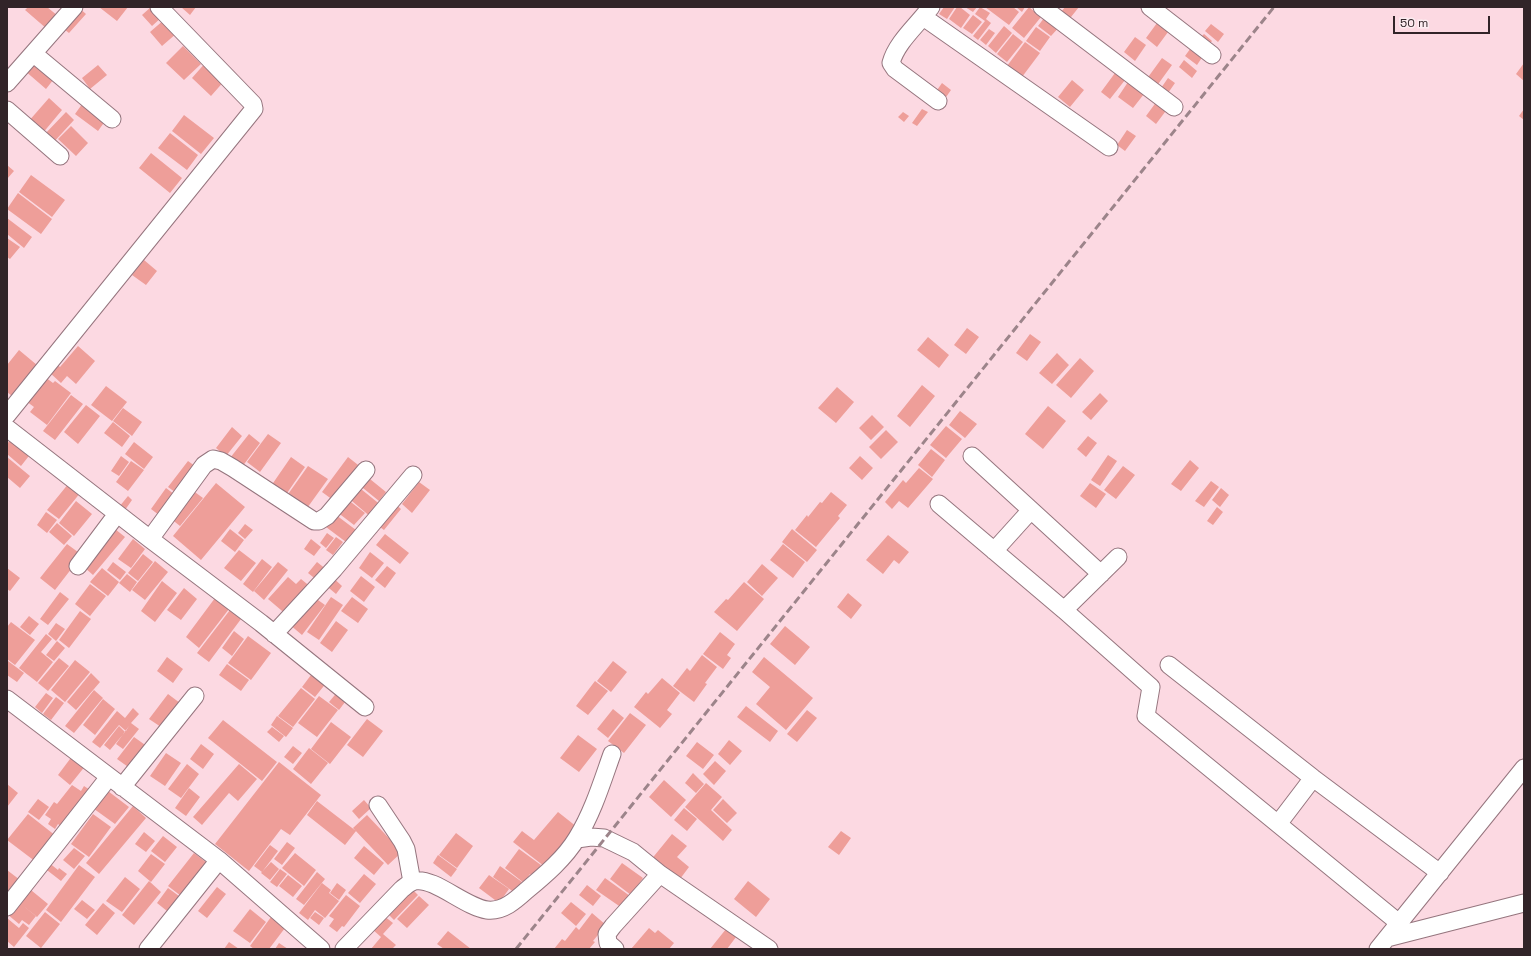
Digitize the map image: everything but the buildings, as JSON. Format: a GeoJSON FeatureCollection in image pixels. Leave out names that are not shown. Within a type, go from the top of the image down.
{"type":"FeatureCollection","features":[{"type":"Feature","properties":{"kind":"street"},"geometry":{"type":"LineString","coordinates":[[7,83],[74,7]]}},
{"type":"Feature","properties":{"kind":"street"},"geometry":{"type":"LineString","coordinates":[[7,415],[254,109],[253,104],[159,7]]}},
{"type":"Feature","properties":{"kind":"street"},"geometry":{"type":"LineString","coordinates":[[1042,7],[1174,107]]}},
{"type":"Feature","properties":{"kind":"street"},"geometry":{"type":"LineString","coordinates":[[1150,7],[1212,54]]}},
{"type":"Feature","properties":{"kind":"street"},"geometry":{"type":"LineString","coordinates":[[929,10],[900,45],[895,52],[891,63],[895,69],[938,101]]}},
{"type":"Feature","properties":{"kind":"street"},"geometry":{"type":"LineString","coordinates":[[929,10],[926,17],[935,25],[1109,147]]}},
{"type":"Feature","properties":{"kind":"street"},"geometry":{"type":"LineString","coordinates":[[34,54],[112,119]]}},
{"type":"Feature","properties":{"kind":"street"},"geometry":{"type":"LineString","coordinates":[[7,110],[60,156]]}},
{"type":"Feature","properties":{"kind":"street"},"geometry":{"type":"LineString","coordinates":[[7,428],[274,634],[365,707]]}},
{"type":"Feature","properties":{"kind":"street"},"geometry":{"type":"LineString","coordinates":[[972,456],[1101,574]]}},
{"type":"Feature","properties":{"kind":"street"},"geometry":{"type":"LineString","coordinates":[[150,539],[204,465],[213,459],[221,461],[233,468],[314,521],[319,521],[327,516],[366,470]]}},
{"type":"Feature","properties":{"kind":"street"},"geometry":{"type":"LineString","coordinates":[[274,634],[334,569],[413,475]]}},
{"type":"Feature","properties":{"kind":"street"},"geometry":{"type":"LineString","coordinates":[[939,504],[1064,610],[1151,688],[1146,716],[1399,923]]}},
{"type":"Feature","properties":{"kind":"street"},"geometry":{"type":"LineString","coordinates":[[994,551],[1031,510]]}},
{"type":"Feature","properties":{"kind":"street"},"geometry":{"type":"LineString","coordinates":[[78,566],[117,514]]}},
{"type":"Feature","properties":{"kind":"street"},"geometry":{"type":"LineString","coordinates":[[1064,610],[1118,556]]}},
{"type":"Feature","properties":{"kind":"street"},"geometry":{"type":"LineString","coordinates":[[1169,665],[1313,778],[1440,873]]}},
{"type":"Feature","properties":{"kind":"street"},"geometry":{"type":"LineString","coordinates":[[7,908],[116,782],[195,696]]}},
{"type":"Feature","properties":{"kind":"street"},"geometry":{"type":"LineString","coordinates":[[8,701],[219,860],[322,949]]}},
{"type":"Feature","properties":{"kind":"street"},"geometry":{"type":"LineString","coordinates":[[344,949],[402,889],[412,882],[426,882],[474,906],[486,910],[494,910],[507,906],[517,899],[549,872],[577,839],[593,808],[612,754]]}},
{"type":"Feature","properties":{"kind":"street"},"geometry":{"type":"LineString","coordinates":[[1383,944],[1524,768]]}},
{"type":"Feature","properties":{"kind":"street"},"geometry":{"type":"LineString","coordinates":[[1278,824],[1313,778]]}},
{"type":"Feature","properties":{"kind":"street"},"geometry":{"type":"LineString","coordinates":[[378,805],[406,849],[412,882]]}},
{"type":"Feature","properties":{"kind":"street"},"geometry":{"type":"LineString","coordinates":[[577,839],[592,837],[604,838],[633,852],[660,874],[769,949]]}},
{"type":"Feature","properties":{"kind":"street"},"geometry":{"type":"LineString","coordinates":[[148,949],[219,860]]}},
{"type":"Feature","properties":{"kind":"street"},"geometry":{"type":"LineString","coordinates":[[614,949],[608,943],[607,934],[660,874]]}},
{"type":"Feature","properties":{"kind":"street"},"geometry":{"type":"LineString","coordinates":[[1383,944],[1524,903]]}},
{"type":"Feature","properties":{"kind":"railway"},"geometry":{"type":"LineString","coordinates":[[516,949],[1274,7]]}}]}
